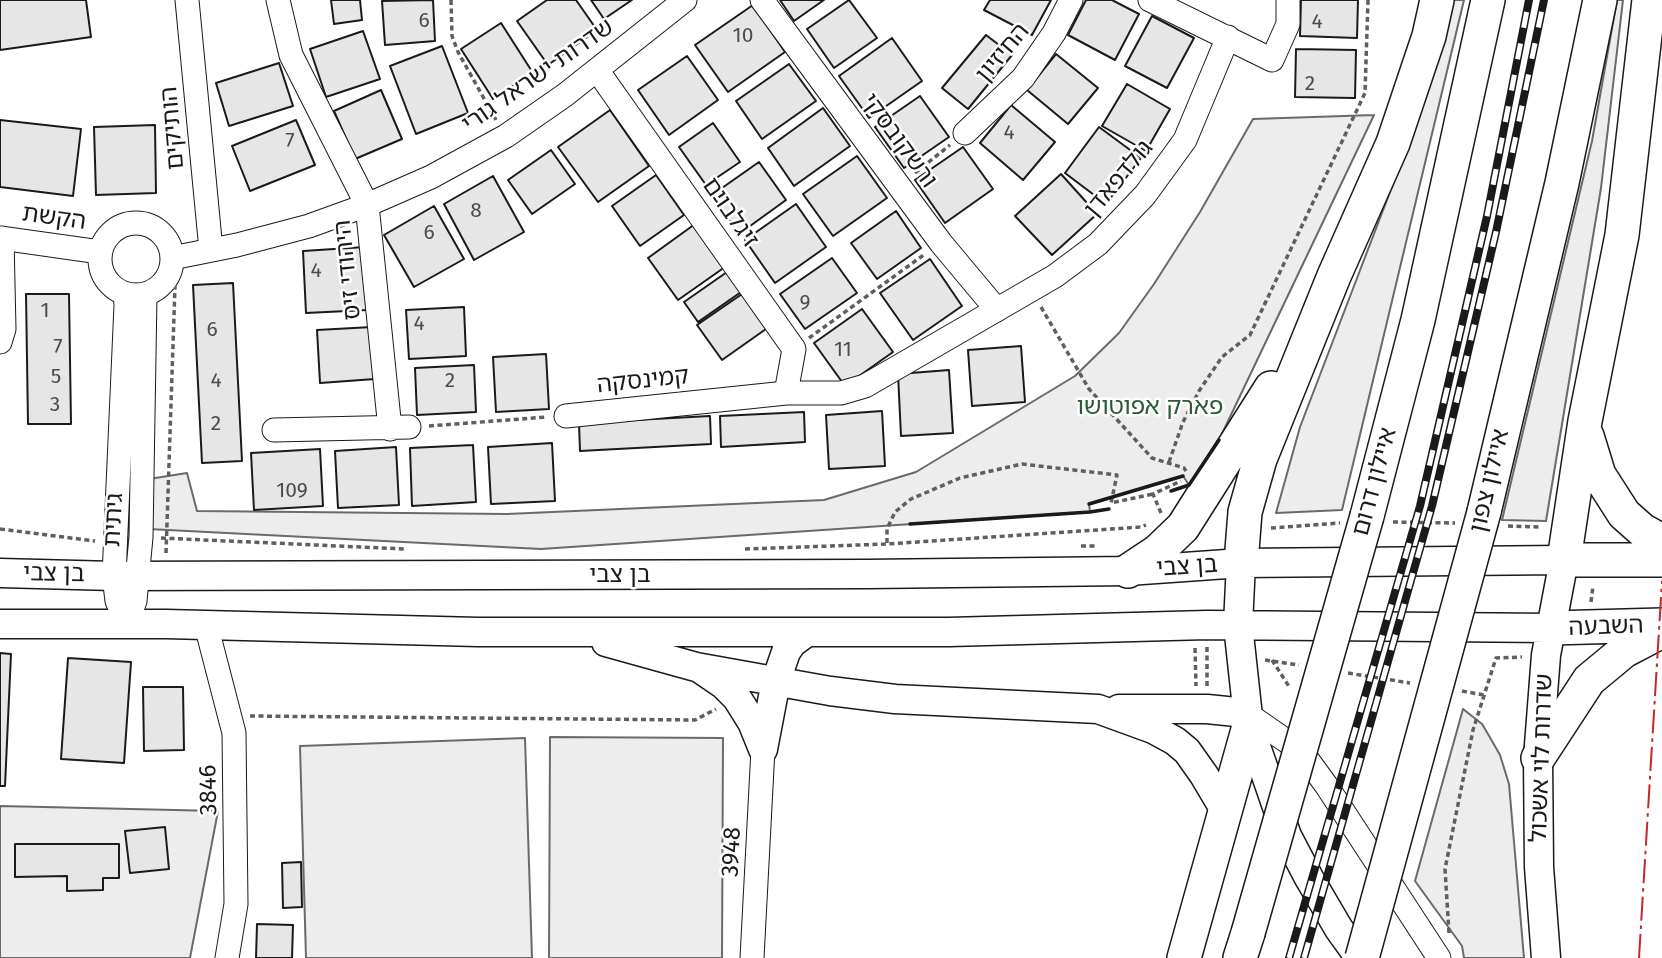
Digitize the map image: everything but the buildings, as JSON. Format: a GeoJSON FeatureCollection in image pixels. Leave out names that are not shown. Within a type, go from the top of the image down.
{"type":"FeatureCollection","features":[{"type":"Feature","properties":{"kind":"highway"},"geometry":{"type":"LineString","coordinates":[[1242,548],[1245,512],[1260,459],[1334,276],[1393,142],[1429,36],[1437,0]]}},
{"type":"Feature","properties":{"kind":"highway","name":"איילון דרום"},"geometry":{"type":"LineString","coordinates":[[1244,946],[1367,520],[1418,320],[1488,0]]}},
{"type":"Feature","properties":{"kind":"highway","name":"איילון צפון"},"geometry":{"type":"LineString","coordinates":[[1361,958],[1486,521],[1600,0]]}},
{"type":"Feature","properties":{"kind":"highway"},"geometry":{"type":"LineString","coordinates":[[1649,0],[1622,236],[1585,421],[1564,560],[1662,560]]}},
{"type":"Feature","properties":{"kind":"highway"},"geometry":{"type":"LineString","coordinates":[[1128,571],[1158,551],[1173,522],[1261,405],[1334,276]]}},
{"type":"Feature","properties":{"kind":"highway"},"geometry":{"type":"LineString","coordinates":[[1585,421],[1588,442],[1599,475],[1609,492],[1625,514],[1642,530],[1662,541]]}},
{"type":"Feature","properties":{"kind":"highway","name":"השבעה"},"geometry":{"type":"LineString","coordinates":[[1548,642],[1662,625]]}},
{"type":"Feature","properties":{"kind":"highway"},"geometry":{"type":"LineString","coordinates":[[1538,758],[1589,680],[1625,652],[1662,631]]}},
{"type":"Feature","properties":{"kind":"highway"},"geometry":{"type":"LineString","coordinates":[[1184,958],[1226,812],[1248,719]]}},
{"type":"Feature","properties":{"kind":"main road","name":"בן צבי"},"geometry":{"type":"LineString","coordinates":[[0,573],[126,576],[1128,571],[1242,548],[1564,560]]}},
{"type":"Feature","properties":{"kind":"main road"},"geometry":{"type":"LineString","coordinates":[[1242,548],[1238,625],[1248,719],[1287,836],[1327,909],[1361,958]]}},
{"type":"Feature","properties":{"kind":"main road","name":"שדרות לוי אשכול"},"geometry":{"type":"LineString","coordinates":[[1546,958],[1538,853],[1538,758],[1548,642],[1564,560]]}},
{"type":"Feature","properties":{"kind":"main road","name":"בן צבי"},"geometry":{"type":"LineString","coordinates":[[0,624],[206,625],[478,632],[963,631],[1238,625],[1548,642]]}},
{"type":"Feature","properties":{"kind":"main road"},"geometry":{"type":"LineString","coordinates":[[569,632],[696,667],[830,691],[895,699],[1098,709],[1207,709],[1248,719]]}},
{"type":"Feature","properties":{"kind":"main road"},"geometry":{"type":"LineString","coordinates":[[764,749],[776,681],[786,652],[792,643],[807,632]]}},
{"type":"Feature","properties":{"kind":"main road"},"geometry":{"type":"LineString","coordinates":[[696,667],[724,685],[737,698],[764,749]]}},
{"type":"Feature","properties":{"kind":"main road"},"geometry":{"type":"LineString","coordinates":[[1098,709],[1153,729],[1175,741],[1187,751],[1226,812]]}},
{"type":"Feature","properties":{"kind":"street","name":"הותיקים"},"geometry":{"type":"LineString","coordinates":[[187,0],[211,250]]}},
{"type":"Feature","properties":{"kind":"street","name":"היהודי זיס"},"geometry":{"type":"LineString","coordinates":[[278,0],[291,55],[367,205],[399,428]]}},
{"type":"Feature","properties":{"kind":"street","name":"שדרות ישראל גורי"},"geometry":{"type":"LineString","coordinates":[[178,257],[309,226],[367,205],[431,177],[496,128],[597,71],[685,0]]}},
{"type":"Feature","properties":{"kind":"street","name":"ורשקובסקי"},"geometry":{"type":"LineString","coordinates":[[762,0],[941,243],[997,310]]}},
{"type":"Feature","properties":{"kind":"street","name":"החיזיון"},"geometry":{"type":"LineString","coordinates":[[965,132],[1023,78],[1054,33],[1071,0]]}},
{"type":"Feature","properties":{"kind":"street"},"geometry":{"type":"LineString","coordinates":[[1150,0],[1272,60],[1288,24],[1288,0]]}},
{"type":"Feature","properties":{"kind":"street","name":"גולדפאדן"},"geometry":{"type":"LineString","coordinates":[[997,310],[1055,276],[1098,244],[1145,195],[1185,140],[1228,37]]}},
{"type":"Feature","properties":{"kind":"street","name":"זיגלבוים"},"geometry":{"type":"LineString","coordinates":[[597,71],[794,349]]}},
{"type":"Feature","properties":{"kind":"street"},"geometry":{"type":"LineString","coordinates":[[134,223],[156,229],[165,237],[178,257],[165,281],[156,290],[135,295],[107,282],[96,251],[112,232],[122,225],[134,223]]}},
{"type":"Feature","properties":{"kind":"street"},"geometry":{"type":"LineString","coordinates":[[0,342],[4,329],[1,238]]}},
{"type":"Feature","properties":{"kind":"street","name":"הקשת"},"geometry":{"type":"LineString","coordinates":[[1,238],[96,251]]}},
{"type":"Feature","properties":{"kind":"street","name":"גיתית"},"geometry":{"type":"LineString","coordinates":[[127,624],[135,601],[126,576],[141,537],[135,295]]}},
{"type":"Feature","properties":{"kind":"street","name":"קמינסקה"},"geometry":{"type":"LineString","coordinates":[[566,416],[786,393],[841,393],[865,386],[997,310]]}},
{"type":"Feature","properties":{"kind":"street"},"geometry":{"type":"LineString","coordinates":[[786,393],[794,349]]}},
{"type":"Feature","properties":{"kind":"street"},"geometry":{"type":"LineString","coordinates":[[274,430],[399,428]]}},
{"type":"Feature","properties":{"kind":"street","name":"3846"},"geometry":{"type":"LineString","coordinates":[[206,625],[234,733],[236,904],[227,958]]}},
{"type":"Feature","properties":{"kind":"street"},"geometry":{"type":"LineString","coordinates":[[1248,719],[1273,730],[1307,759],[1444,948]]}},
{"type":"Feature","properties":{"kind":"street","name":"3948"},"geometry":{"type":"LineString","coordinates":[[752,958],[764,749]]}},
{"type":"Feature","properties":{"kind":"path"},"geometry":{"type":"LineString","coordinates":[[451,0],[452,36],[496,128]]}},
{"type":"Feature","properties":{"kind":"path"},"geometry":{"type":"LineString","coordinates":[[1169,462],[1183,422],[1199,391],[1222,357],[1250,335],[1365,93],[1368,0]]}},
{"type":"Feature","properties":{"kind":"path"},"geometry":{"type":"LineString","coordinates":[[900,185],[965,132]]}},
{"type":"Feature","properties":{"kind":"path"},"geometry":{"type":"LineString","coordinates":[[96,251],[101,229],[120,217],[142,214],[163,222],[178,239],[178,257]]}},
{"type":"Feature","properties":{"kind":"path"},"geometry":{"type":"LineString","coordinates":[[794,349],[941,243]]}},
{"type":"Feature","properties":{"kind":"path"},"geometry":{"type":"LineString","coordinates":[[166,538],[175,286]]}},
{"type":"Feature","properties":{"kind":"path"},"geometry":{"type":"LineString","coordinates":[[887,544],[887,529],[895,512],[911,499],[960,478],[1023,464],[1117,475],[1111,503],[1153,494],[1189,476],[1184,468],[1152,458],[1089,389],[1031,290]]}},
{"type":"Feature","properties":{"kind":"path","name":"קמינסקה"},"geometry":{"type":"LineString","coordinates":[[399,428],[566,416]]}},
{"type":"Feature","properties":{"kind":"path"},"geometry":{"type":"LineString","coordinates":[[734,549],[887,544],[1140,527],[1173,522],[1153,494]]}},
{"type":"Feature","properties":{"kind":"path"},"geometry":{"type":"LineString","coordinates":[[1242,548],[1296,525],[1367,520],[1486,521],[1569,528]]}},
{"type":"Feature","properties":{"kind":"path"},"geometry":{"type":"LineString","coordinates":[[232,542],[406,550]]}},
{"type":"Feature","properties":{"kind":"path"},"geometry":{"type":"LineString","coordinates":[[1444,948],[1445,869],[1473,730],[1496,658],[1548,642]]}},
{"type":"Feature","properties":{"kind":"path"},"geometry":{"type":"LineString","coordinates":[[1272,660],[1312,667]]}},
{"type":"Feature","properties":{"kind":"path"},"geometry":{"type":"LineString","coordinates":[[1338,671],[1418,684]]}},
{"type":"Feature","properties":{"kind":"path"},"geometry":{"type":"LineString","coordinates":[[1457,691],[1484,695]]}},
{"type":"Feature","properties":{"kind":"path"},"geometry":{"type":"LineString","coordinates":[[231,716],[695,720]]}},
{"type":"Feature","properties":{"kind":"green space"},"geometry":{"type":"Polygon","coordinates":[[[1451,0],[1464,0],[1342,510],[1276,513],[1300,427],[1408,145],[1451,0]]]}},
{"type":"Feature","properties":{"kind":"green space"},"geometry":{"type":"Polygon","coordinates":[[[1617,0],[1623,0],[1601,188],[1546,521],[1502,520],[1592,141],[1617,0]]]}},
{"type":"Feature","properties":{"kind":"green space","name":"פארק אפוטושו"},"geometry":{"type":"Polygon","coordinates":[[[1374,115],[1219,440],[1189,485],[1183,476],[1089,504],[1090,512],[541,549],[148,529],[149,479],[187,473],[197,511],[507,514],[824,500],[916,472],[1075,376],[1119,333],[1200,212],[1253,119],[1374,115]]]}},
{"type":"Feature","properties":{"kind":"green space"},"geometry":{"type":"Polygon","coordinates":[[[1463,709],[1482,724],[1500,755],[1509,784],[1524,958],[1464,958],[1462,946],[1415,881],[1463,709]]]}},
{"type":"Feature","properties":{"kind":"green space"},"geometry":{"type":"Polygon","coordinates":[[[550,737],[723,738],[722,958],[549,958],[550,737]]]}},
{"type":"Feature","properties":{"kind":"green space"},"geometry":{"type":"Polygon","coordinates":[[[525,738],[532,958],[306,958],[300,746],[525,738]]]}},
{"type":"Feature","properties":{"kind":"green space"},"geometry":{"type":"Polygon","coordinates":[[[0,806],[218,811],[190,958],[0,958],[0,806]]]}},
{"type":"Feature","properties":{"kind":"railway"},"geometry":{"type":"LineString","coordinates":[[1289,958],[1420,506],[1487,216],[1529,0]]}},
{"type":"Feature","properties":{"kind":"railway"},"geometry":{"type":"LineString","coordinates":[[1304,958],[1432,506],[1496,232],[1544,0]]}},
{"type":"Feature","properties":{"kind":"wall"},"geometry":{"type":"LineString","coordinates":[[1171,491],[1189,485],[1219,440]]}},
{"type":"Feature","properties":{"kind":"wall"},"geometry":{"type":"LineString","coordinates":[[1089,504],[1183,476]]}},
{"type":"Feature","properties":{"kind":"wall"},"geometry":{"type":"LineString","coordinates":[[910,524],[1109,509]]}},
{"type":"Feature","properties":{"kind":"power"},"geometry":{"type":"LineString","coordinates":[[1639,958],[1662,581]]}}]}
